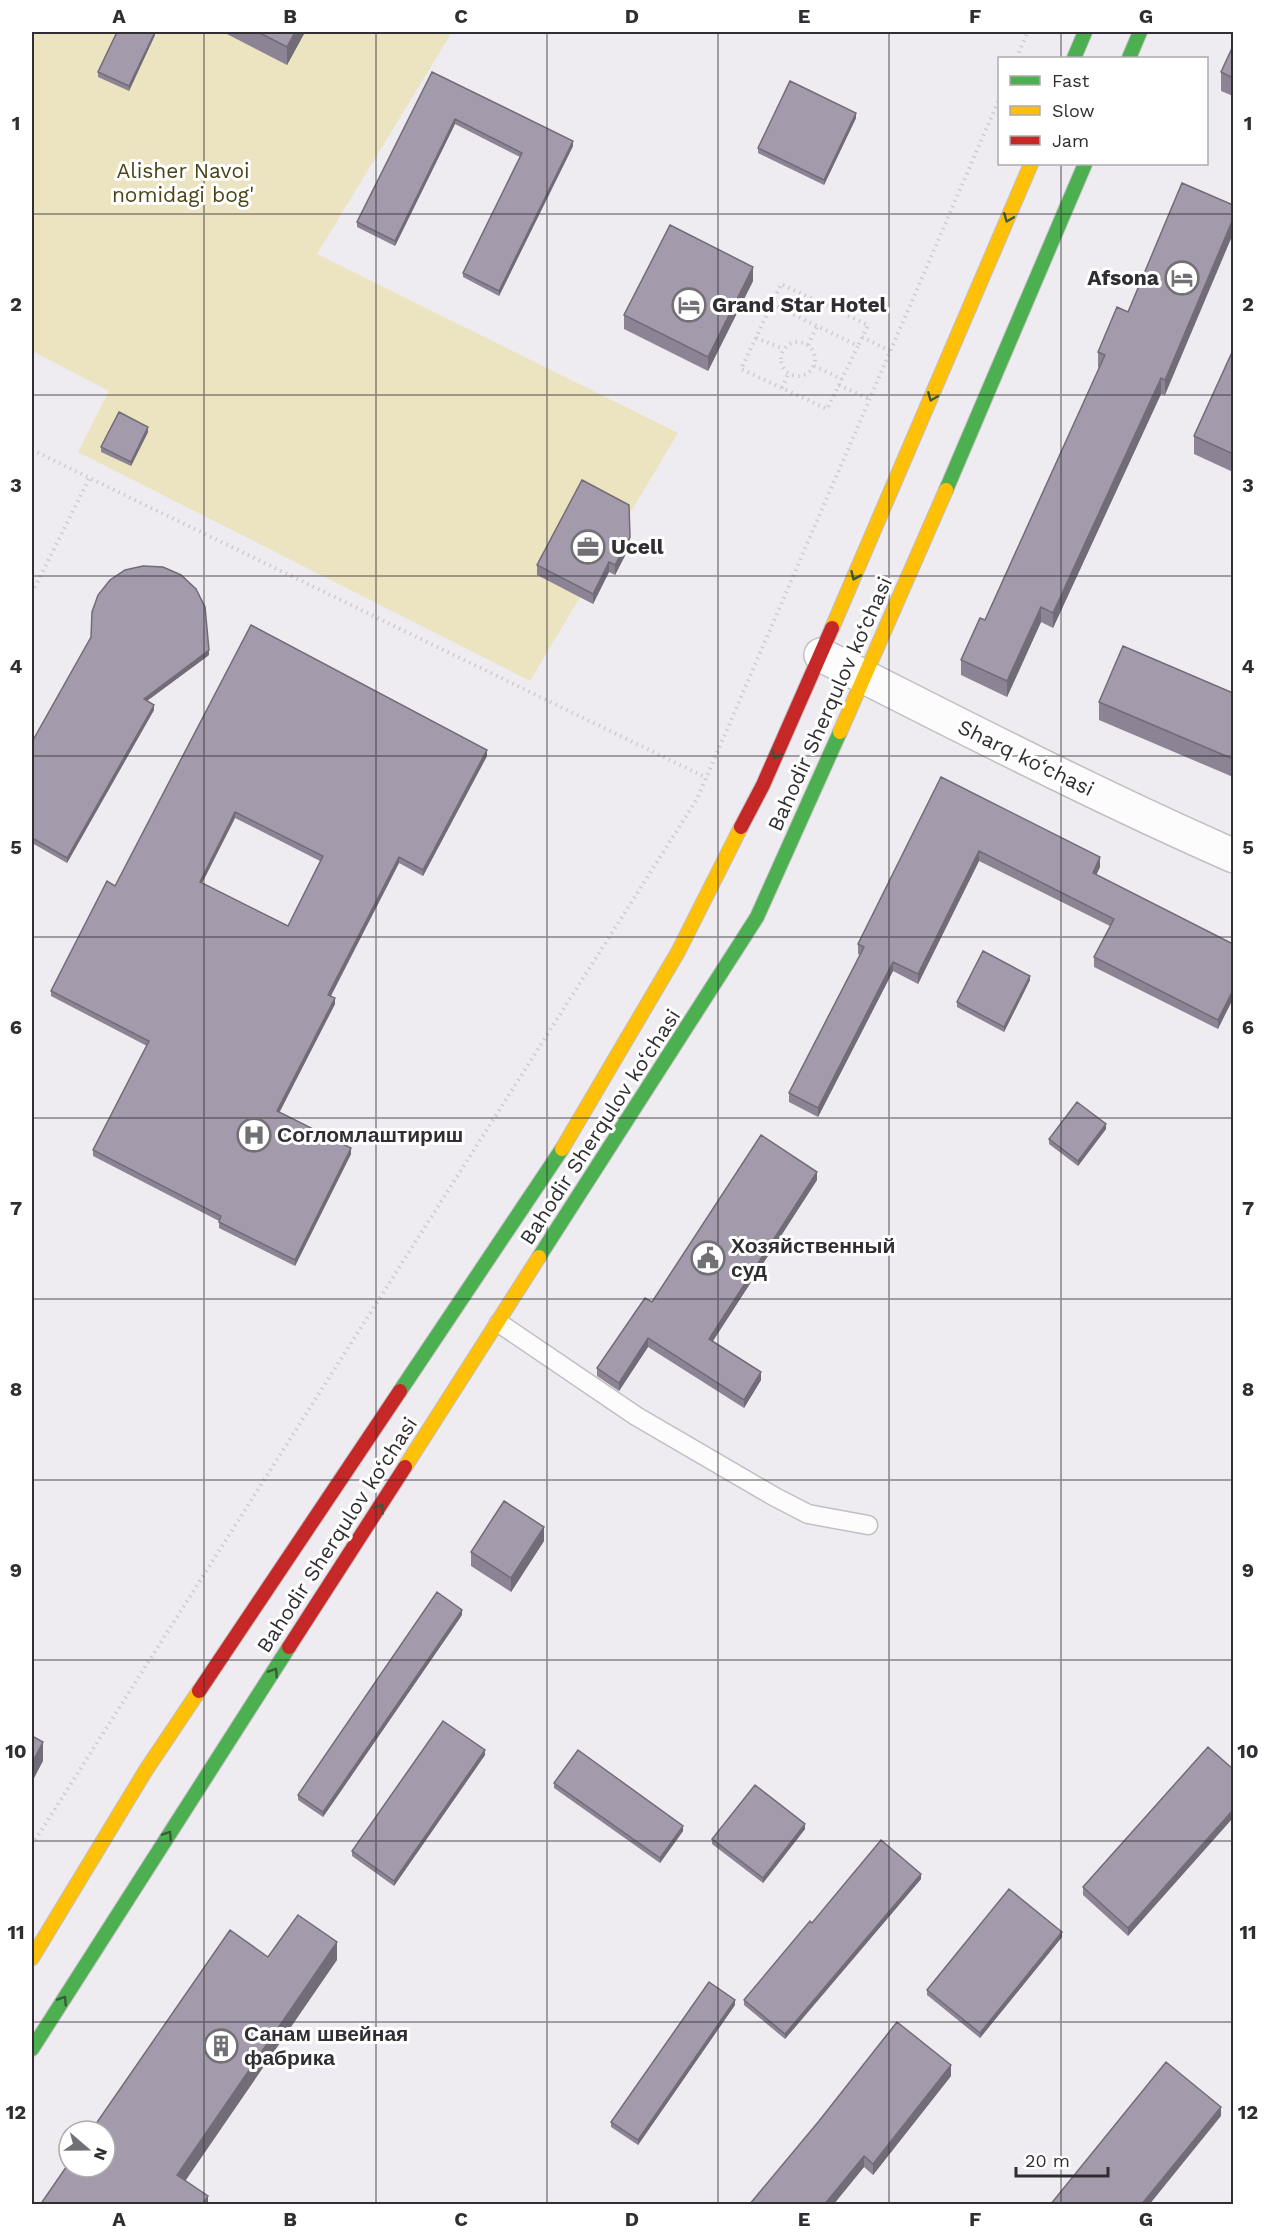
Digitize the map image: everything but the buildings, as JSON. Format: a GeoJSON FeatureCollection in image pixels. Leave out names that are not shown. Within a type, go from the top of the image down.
{"type":"FeatureCollection","features":[{"type":"Feature","properties":{"kind":"main road"},"geometry":{"type":"LineString","coordinates":[[1074,57],[1085,32]]}},
{"type":"Feature","properties":{"kind":"main road"},"geometry":{"type":"LineString","coordinates":[[1129,57],[1140,32]]}},
{"type":"Feature","properties":{"kind":"main road","name":"Bahodir Sherqulov ko‘chasi"},"geometry":{"type":"LineString","coordinates":[[32,1958],[146,1770],[558,1155],[678,952],[763,785],[821,655],[870,555],[1031,165]]}},
{"type":"Feature","properties":{"kind":"main road","name":"Bahodir Sherqulov ko‘chasi"},"geometry":{"type":"LineString","coordinates":[[32,2049],[757,917],[863,676],[910,576],[1084,165]]}},
{"type":"Feature","properties":{"kind":"main road"},"geometry":{"type":"LineString","coordinates":[[892,567],[910,576]]}},
{"type":"Feature","properties":{"kind":"street","name":"Sharq ko‘chasi"},"geometry":{"type":"LineString","coordinates":[[821,655],[1110,800],[1233,856]]}},
{"type":"Feature","properties":{"kind":"lane"},"geometry":{"type":"LineString","coordinates":[[499,1323],[636,1416],[775,1497],[808,1514],[868,1526]]}},
{"type":"Feature","properties":{"kind":"path"},"geometry":{"type":"LineString","coordinates":[[1016,57],[1028,32]]}},
{"type":"Feature","properties":{"kind":"path"},"geometry":{"type":"LineString","coordinates":[[32,1845],[698,800],[998,99]]}},
{"type":"Feature","properties":{"kind":"path"},"geometry":{"type":"LineString","coordinates":[[781,284],[868,325],[862,337],[826,410],[741,369],[781,284]]}},
{"type":"Feature","properties":{"kind":"path"},"geometry":{"type":"LineString","coordinates":[[772,304],[858,346]]}},
{"type":"Feature","properties":{"kind":"path"},"geometry":{"type":"LineString","coordinates":[[808,345],[817,326]]}},
{"type":"Feature","properties":{"kind":"path"},"geometry":{"type":"LineString","coordinates":[[862,337],[890,351]]}},
{"type":"Feature","properties":{"kind":"path"},"geometry":{"type":"LineString","coordinates":[[756,338],[784,349]]}},
{"type":"Feature","properties":{"kind":"path"},"geometry":{"type":"LineString","coordinates":[[797,342],[808,345],[816,357],[814,366],[800,377],[788,374],[781,360],[784,349],[797,342]]}},
{"type":"Feature","properties":{"kind":"path"},"geometry":{"type":"LineString","coordinates":[[814,366],[842,379]]}},
{"type":"Feature","properties":{"kind":"path"},"geometry":{"type":"LineString","coordinates":[[782,388],[788,374]]}},
{"type":"Feature","properties":{"kind":"path"},"geometry":{"type":"LineString","coordinates":[[839,385],[869,399]]}},
{"type":"Feature","properties":{"kind":"path"},"geometry":{"type":"LineString","coordinates":[[32,450],[707,778]]}},
{"type":"Feature","properties":{"kind":"path"},"geometry":{"type":"LineString","coordinates":[[32,592],[89,479]]}},
{"type":"Feature","properties":{"kind":"green space","name":"Alisher Navoi nomidagi bog'"},"geometry":{"type":"Polygon","coordinates":[[[32,32],[452,32],[317,254],[678,433],[530,681],[78,452],[109,391],[32,351],[32,32]]]}},
{"type":"Feature","properties":{"kind":"traffic: fast"},"geometry":{"type":"LineString","coordinates":[[1074,57],[1085,32]]}},
{"type":"Feature","properties":{"kind":"traffic: fast"},"geometry":{"type":"LineString","coordinates":[[1129,57],[1140,32]]}},
{"type":"Feature","properties":{"kind":"traffic: fast"},"geometry":{"type":"LineString","coordinates":[[946,490],[1085,165]]}},
{"type":"Feature","properties":{"kind":"traffic: fast"},"geometry":{"type":"LineString","coordinates":[[539,1257],[757,917],[840,732]]}},
{"type":"Feature","properties":{"kind":"traffic: fast"},"geometry":{"type":"LineString","coordinates":[[400,1391],[562,1149]]}},
{"type":"Feature","properties":{"kind":"traffic: fast"},"geometry":{"type":"LineString","coordinates":[[32,2049],[289,1647]]}},
{"type":"Feature","properties":{"kind":"traffic: slow"},"geometry":{"type":"LineString","coordinates":[[832,628],[1031,165]]}},
{"type":"Feature","properties":{"kind":"traffic: slow"},"geometry":{"type":"LineString","coordinates":[[840,732],[946,490]]}},
{"type":"Feature","properties":{"kind":"traffic: slow"},"geometry":{"type":"LineString","coordinates":[[562,1149],[678,952],[741,827]]}},
{"type":"Feature","properties":{"kind":"traffic: slow"},"geometry":{"type":"LineString","coordinates":[[405,1467],[539,1257]]}},
{"type":"Feature","properties":{"kind":"traffic: slow"},"geometry":{"type":"LineString","coordinates":[[32,1958],[146,1770],[199,1691]]}},
{"type":"Feature","properties":{"kind":"traffic: jam"},"geometry":{"type":"LineString","coordinates":[[741,827],[763,785],[832,628]]}},
{"type":"Feature","properties":{"kind":"traffic: jam"},"geometry":{"type":"LineString","coordinates":[[199,1691],[400,1391]]}},
{"type":"Feature","properties":{"kind":"traffic: jam"},"geometry":{"type":"LineString","coordinates":[[289,1647],[405,1467]]}},
{"type":"Feature","properties":{"kind":"place","name":"Afsona"},"geometry":{"type":"Point","coordinates":[1182,278]}},
{"type":"Feature","properties":{"kind":"place","name":"Grand Star Hotel"},"geometry":{"type":"Point","coordinates":[689,305]}},
{"type":"Feature","properties":{"kind":"place","name":"Ucell"},"geometry":{"type":"Point","coordinates":[588,547]}},
{"type":"Feature","properties":{"kind":"place","name":"Согломлаштириш"},"geometry":{"type":"Point","coordinates":[254,1135]}},
{"type":"Feature","properties":{"kind":"place","name":"Хозяйственный суд"},"geometry":{"type":"Point","coordinates":[708,1258]}},
{"type":"Feature","properties":{"kind":"place","name":"Санам швейная фабрика"},"geometry":{"type":"Point","coordinates":[221,2046]}}]}
